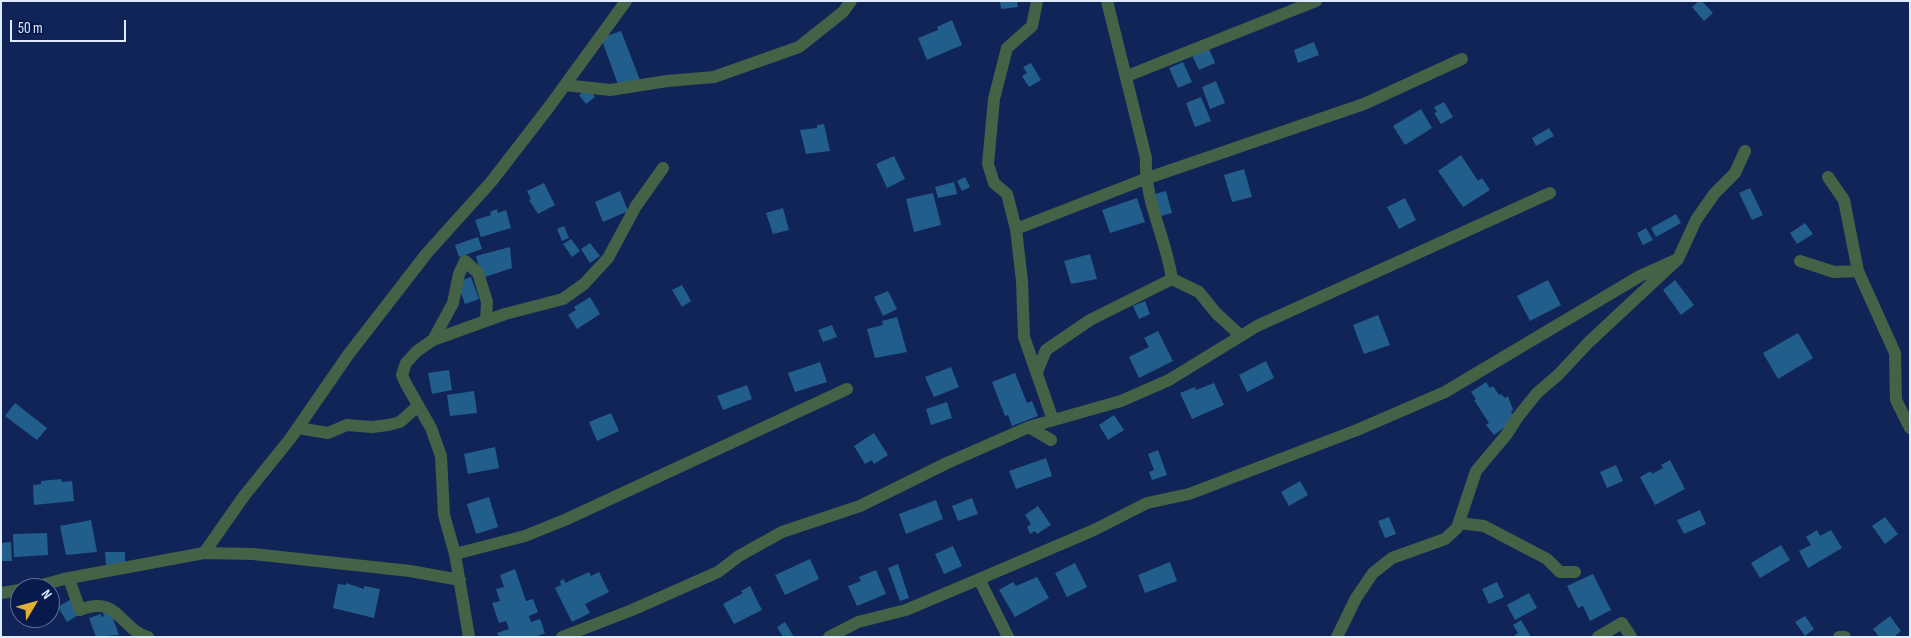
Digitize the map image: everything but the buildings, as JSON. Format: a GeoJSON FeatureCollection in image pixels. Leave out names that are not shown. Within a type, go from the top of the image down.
{"type":"FeatureCollection","features":[{"type":"Feature","properties":{"kind":"street"},"geometry":{"type":"LineString","coordinates":[[204,553],[244,496],[298,428],[348,355],[421,261],[491,182],[626,1]]}},
{"type":"Feature","properties":{"kind":"street"},"geometry":{"type":"LineString","coordinates":[[565,85],[610,90],[667,80],[714,77],[799,47],[843,12],[851,1]]}},
{"type":"Feature","properties":{"kind":"street"},"geometry":{"type":"LineString","coordinates":[[1037,1],[1032,26],[1007,48],[994,99],[988,164],[994,183],[1007,194],[1016,229],[1022,281],[1024,336],[1054,420]]}},
{"type":"Feature","properties":{"kind":"street"},"geometry":{"type":"LineString","coordinates":[[1107,1],[1146,158],[1145,179],[1149,198],[1168,255],[1172,278]]}},
{"type":"Feature","properties":{"kind":"street"},"geometry":{"type":"LineString","coordinates":[[1127,76],[1316,1]]}},
{"type":"Feature","properties":{"kind":"street"},"geometry":{"type":"LineString","coordinates":[[1016,229],[1145,179],[1364,104],[1462,59]]}},
{"type":"Feature","properties":{"kind":"street"},"geometry":{"type":"LineString","coordinates":[[1337,637],[1356,598],[1373,573],[1392,558],[1445,539],[1457,528],[1476,471],[1507,434],[1537,393],[1678,259],[1696,220],[1714,194],[1735,173],[1745,151]]}},
{"type":"Feature","properties":{"kind":"street"},"geometry":{"type":"LineString","coordinates":[[469,637],[455,554],[444,515],[441,456],[431,428],[402,375],[406,363],[417,351],[433,340],[486,321],[563,299],[584,284],[608,258],[636,206],[662,168]]}},
{"type":"Feature","properties":{"kind":"street"},"geometry":{"type":"LineString","coordinates":[[1828,177],[1844,200],[1858,271],[1895,354],[1896,400],[1910,428]]}},
{"type":"Feature","properties":{"kind":"street"},"geometry":{"type":"LineString","coordinates":[[562,637],[632,610],[718,572],[739,556],[782,532],[860,506],[946,463],[1030,427],[1121,401],[1161,384],[1241,336],[1335,290],[1550,193]]}},
{"type":"Feature","properties":{"kind":"street"},"geometry":{"type":"LineString","coordinates":[[829,637],[858,622],[906,610],[1094,530],[1147,503],[1188,494],[1357,430],[1446,392],[1640,276],[1678,259]]}},
{"type":"Feature","properties":{"kind":"street"},"geometry":{"type":"LineString","coordinates":[[433,340],[453,302],[458,274],[465,261],[478,273],[487,302],[486,321]]}},
{"type":"Feature","properties":{"kind":"street"},"geometry":{"type":"LineString","coordinates":[[1800,261],[1834,272],[1858,271]]}},
{"type":"Feature","properties":{"kind":"street"},"geometry":{"type":"LineString","coordinates":[[1037,372],[1046,350],[1090,320],[1172,278]]}},
{"type":"Feature","properties":{"kind":"street"},"geometry":{"type":"LineString","coordinates":[[1172,278],[1199,292],[1216,313],[1241,336]]}},
{"type":"Feature","properties":{"kind":"street"},"geometry":{"type":"LineString","coordinates":[[455,554],[525,536],[567,519],[847,389]]}},
{"type":"Feature","properties":{"kind":"street"},"geometry":{"type":"LineString","coordinates":[[298,428],[328,432],[347,425],[372,428],[388,426],[400,422],[418,406]]}},
{"type":"Feature","properties":{"kind":"street"},"geometry":{"type":"LineString","coordinates":[[1030,427],[1051,440]]}},
{"type":"Feature","properties":{"kind":"street"},"geometry":{"type":"LineString","coordinates":[[1458,523],[1484,526],[1547,559],[1560,572],[1575,572]]}},
{"type":"Feature","properties":{"kind":"street"},"geometry":{"type":"LineString","coordinates":[[60,581],[204,553],[262,555],[410,571],[460,580]]}},
{"type":"Feature","properties":{"kind":"street"},"geometry":{"type":"LineString","coordinates":[[69,579],[80,610],[92,605],[116,611],[139,634],[148,637]]}},
{"type":"Feature","properties":{"kind":"street"},"geometry":{"type":"LineString","coordinates":[[977,580],[981,583],[1008,637]]}},
{"type":"Feature","properties":{"kind":"street"},"geometry":{"type":"LineString","coordinates":[[1598,637],[1622,623],[1631,637]]}},
{"type":"Feature","properties":{"kind":"street"},"geometry":{"type":"LineString","coordinates":[[1839,637],[1845,637]]}}]}
